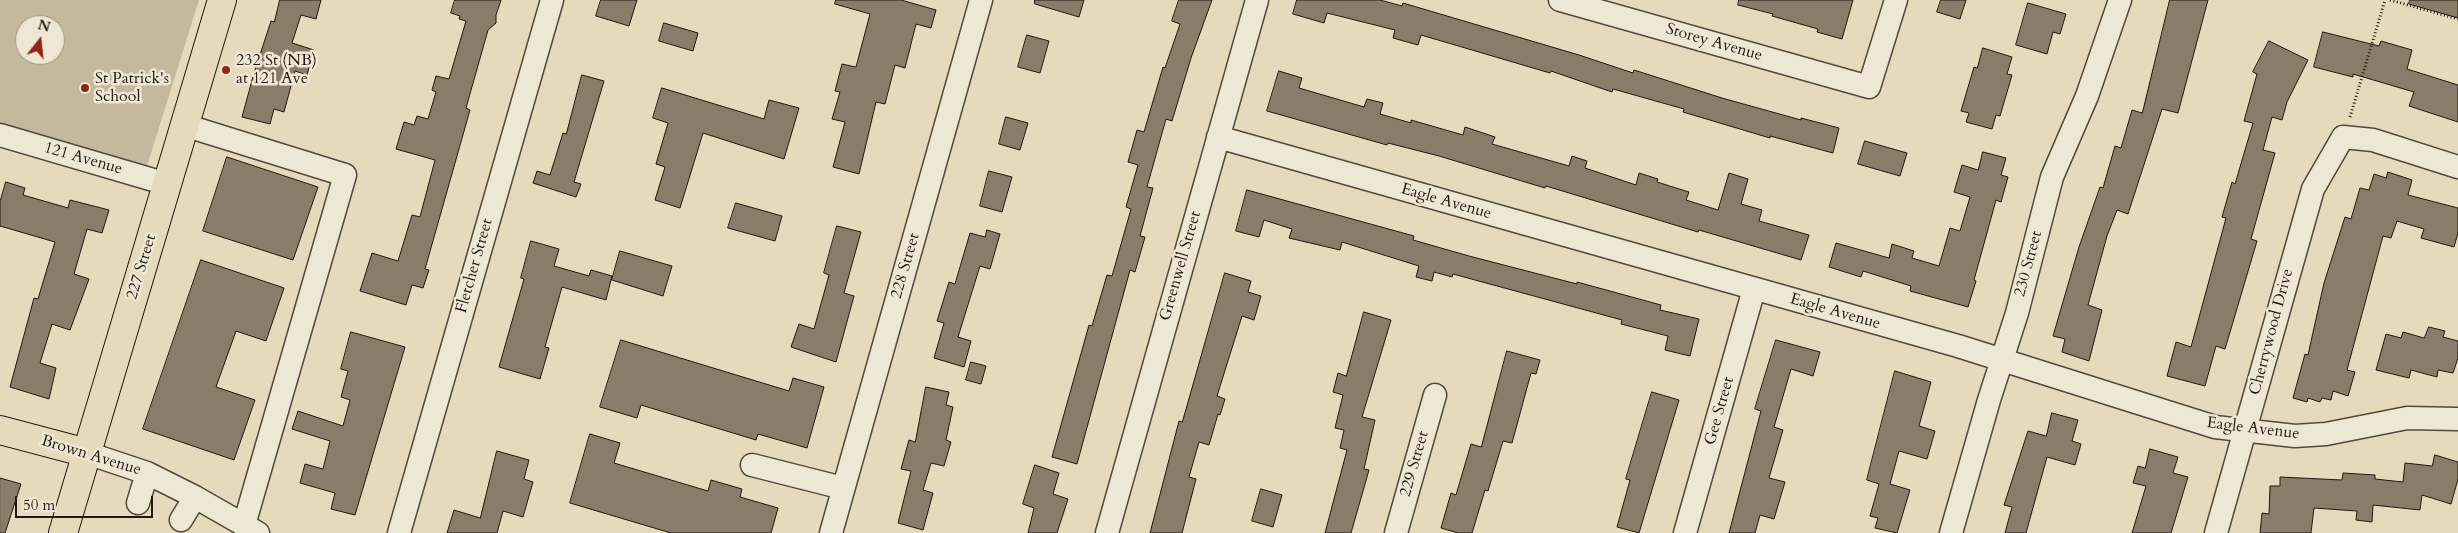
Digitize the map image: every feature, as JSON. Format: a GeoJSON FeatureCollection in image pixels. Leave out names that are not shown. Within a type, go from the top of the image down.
{"type":"FeatureCollection","features":[{"type":"Feature","properties":{"kind":"main road","name":"227 Street"},"geometry":{"type":"LineString","coordinates":[[63,533],[222,0]]}},
{"type":"Feature","properties":{"kind":"main road","name":"Brown Avenue"},"geometry":{"type":"LineString","coordinates":[[0,430],[86,454]]}},
{"type":"Feature","properties":{"kind":"street","name":"Fletcher Street"},"geometry":{"type":"LineString","coordinates":[[399,533],[552,0]]}},
{"type":"Feature","properties":{"kind":"street","name":"228 Street"},"geometry":{"type":"LineString","coordinates":[[831,533],[981,0]]}},
{"type":"Feature","properties":{"kind":"street","name":"Greenwell Street"},"geometry":{"type":"LineString","coordinates":[[1107,533],[1256,0]]}},
{"type":"Feature","properties":{"kind":"street","name":"Storey Avenue"},"geometry":{"type":"LineString","coordinates":[[1560,0],[1869,87],[1896,0]]}},
{"type":"Feature","properties":{"kind":"street","name":"230 Street"},"geometry":{"type":"LineString","coordinates":[[1951,533],[2017,313],[2052,177],[2087,96],[2120,0]]}},
{"type":"Feature","properties":{"kind":"street"},"geometry":{"type":"LineString","coordinates":[[184,125],[345,175],[251,529]]}},
{"type":"Feature","properties":{"kind":"street","name":"121 Avenue"},"geometry":{"type":"LineString","coordinates":[[0,135],[167,184]]}},
{"type":"Feature","properties":{"kind":"street","name":"Eagle Avenue"},"geometry":{"type":"LineString","coordinates":[[1218,137],[2002,360],[2215,428],[2295,436],[2312,435],[2407,418],[2458,419]]}},
{"type":"Feature","properties":{"kind":"street"},"geometry":{"type":"LineString","coordinates":[[2343,137],[2374,140],[2458,167]]}},
{"type":"Feature","properties":{"kind":"street","name":"Cherrywood Drive"},"geometry":{"type":"LineString","coordinates":[[2216,533],[2313,189],[2343,137]]}},
{"type":"Feature","properties":{"kind":"street","name":"Gee Street"},"geometry":{"type":"LineString","coordinates":[[1685,533],[1754,289]]}},
{"type":"Feature","properties":{"kind":"street","name":"229 Street"},"geometry":{"type":"LineString","coordinates":[[1396,533],[1435,395]]}},
{"type":"Feature","properties":{"kind":"street","name":"Brown Avenue"},"geometry":{"type":"LineString","coordinates":[[86,454],[147,473],[195,497],[251,529]]}},
{"type":"Feature","properties":{"kind":"street"},"geometry":{"type":"LineString","coordinates":[[752,465],[843,488]]}},
{"type":"Feature","properties":{"kind":"street"},"geometry":{"type":"LineString","coordinates":[[138,503],[147,473]]}},
{"type":"Feature","properties":{"kind":"street"},"geometry":{"type":"LineString","coordinates":[[181,520],[195,497]]}},
{"type":"Feature","properties":{"kind":"path"},"geometry":{"type":"LineString","coordinates":[[2343,137],[2355,103],[2385,0]]}},
{"type":"Feature","properties":{"kind":"path"},"geometry":{"type":"LineString","coordinates":[[2390,0],[2458,19]]}},
{"type":"Feature","properties":{"kind":"shaded area","name":"St Patrick's School"},"geometry":{"type":"Polygon","coordinates":[[[0,0],[199,0],[147,166],[141,167],[0,128],[0,0]]]}},
{"type":"Feature","properties":{"kind":"building"},"geometry":{"type":"Polygon","coordinates":[[[280,0],[321,0],[316,19],[301,15],[292,43],[314,50],[307,75],[295,71],[284,112],[274,109],[270,124],[242,117],[254,73],[271,21],[274,22],[280,0]]]}},
{"type":"Feature","properties":{"kind":"building"},"geometry":{"type":"Polygon","coordinates":[[[455,0],[501,0],[496,15],[496,23],[488,30],[466,108],[470,110],[425,269],[429,270],[423,288],[412,285],[406,305],[360,291],[372,253],[398,261],[412,215],[420,217],[435,160],[396,149],[404,122],[414,125],[417,116],[428,119],[436,92],[432,90],[436,76],[449,79],[466,21],[459,19],[460,16],[451,13],[455,0]]]}},
{"type":"Feature","properties":{"kind":"building"},"geometry":{"type":"Polygon","coordinates":[[[601,0],[637,0],[629,26],[596,16],[601,0]]]}},
{"type":"Feature","properties":{"kind":"building"},"geometry":{"type":"Polygon","coordinates":[[[836,0],[901,0],[936,10],[931,28],[916,24],[905,68],[895,65],[885,104],[876,102],[859,174],[833,167],[845,122],[832,119],[840,92],[835,91],[842,64],[856,67],[870,14],[835,4],[836,0]]]}},
{"type":"Feature","properties":{"kind":"building"},"geometry":{"type":"Polygon","coordinates":[[[1035,0],[1084,0],[1079,17],[1035,4],[1035,0]]]}},
{"type":"Feature","properties":{"kind":"building"},"geometry":{"type":"Polygon","coordinates":[[[1179,0],[1212,0],[1191,58],[1172,121],[1166,119],[1147,187],[1153,188],[1140,236],[1145,237],[1135,272],[1130,270],[1077,464],[1052,457],[1089,325],[1092,326],[1107,275],[1112,276],[1131,209],[1126,207],[1138,165],[1128,162],[1137,130],[1144,132],[1163,67],[1165,68],[1180,24],[1172,21],[1179,0]]]}},
{"type":"Feature","properties":{"kind":"building"},"geometry":{"type":"Polygon","coordinates":[[[1297,0],[1380,0],[1402,6],[1403,3],[1633,73],[1634,70],[1722,98],[1801,120],[1801,118],[1839,128],[1833,153],[1770,136],[1770,138],[1683,112],[1684,109],[1613,89],[1612,92],[1551,71],[1550,73],[1421,35],[1418,45],[1393,38],[1395,30],[1327,13],[1324,23],[1293,14],[1297,0]]]}},
{"type":"Feature","properties":{"kind":"building"},"geometry":{"type":"Polygon","coordinates":[[[1739,0],[1853,0],[1842,39],[1817,32],[1818,29],[1772,16],[1773,14],[1738,5],[1739,0]]]}},
{"type":"Feature","properties":{"kind":"building"},"geometry":{"type":"Polygon","coordinates":[[[1941,0],[1966,0],[1960,19],[1937,12],[1941,0]]]}},
{"type":"Feature","properties":{"kind":"building"},"geometry":{"type":"Polygon","coordinates":[[[2170,0],[2208,0],[2178,113],[2162,109],[2128,214],[2117,210],[2107,236],[2088,305],[2102,310],[2089,361],[2062,352],[2065,339],[2053,336],[2079,247],[2100,187],[2103,188],[2115,146],[2121,148],[2132,110],[2142,113],[2170,0]]]}},
{"type":"Feature","properties":{"kind":"building"},"geometry":{"type":"Polygon","coordinates":[[[2410,0],[2458,0],[2458,18],[2409,4],[2410,0]]]}},
{"type":"Feature","properties":{"kind":"building"},"geometry":{"type":"Polygon","coordinates":[[[2028,3],[2066,14],[2060,34],[2053,32],[2047,54],[2016,45],[2028,3]]]}},
{"type":"Feature","properties":{"kind":"building"},"geometry":{"type":"Polygon","coordinates":[[[664,23],[698,33],[693,51],[659,41],[664,23]]]}},
{"type":"Feature","properties":{"kind":"building"},"geometry":{"type":"Polygon","coordinates":[[[2323,32],[2379,46],[2381,41],[2412,50],[2407,69],[2458,85],[2458,122],[2409,106],[2414,92],[2353,74],[2353,77],[2314,67],[2323,32]]]}},
{"type":"Feature","properties":{"kind":"building"},"geometry":{"type":"Polygon","coordinates":[[[1027,35],[1049,41],[1040,73],[1018,67],[1027,35]]]}},
{"type":"Feature","properties":{"kind":"building"},"geometry":{"type":"Polygon","coordinates":[[[2269,41],[2308,60],[2287,102],[2282,120],[2272,117],[2263,150],[2275,153],[2251,239],[2257,241],[2225,349],[2216,346],[2205,386],[2167,376],[2176,342],[2191,347],[2226,218],[2222,217],[2232,182],[2235,184],[2253,123],[2244,121],[2257,74],[2253,72],[2269,41]]]}},
{"type":"Feature","properties":{"kind":"building"},"geometry":{"type":"Polygon","coordinates":[[[1983,48],[2012,57],[2007,74],[2012,75],[2000,116],[1996,115],[1992,129],[1966,122],[1969,113],[1961,111],[1974,67],[1977,68],[1983,48]]]}},
{"type":"Feature","properties":{"kind":"building"},"geometry":{"type":"Polygon","coordinates":[[[1279,71],[1302,78],[1299,88],[1364,107],[1367,99],[1383,103],[1380,114],[1411,123],[1411,120],[1463,135],[1465,127],[1495,137],[1492,144],[1569,166],[1572,156],[1587,161],[1585,168],[1636,185],[1639,173],[1658,179],[1657,182],[1689,192],[1686,200],[1718,210],[1729,173],[1748,179],[1741,204],[1762,210],[1759,221],[1809,235],[1801,260],[1699,230],[1698,232],[1439,156],[1388,143],[1387,145],[1267,111],[1279,71]]]}},
{"type":"Feature","properties":{"kind":"building"},"geometry":{"type":"Polygon","coordinates":[[[582,75],[604,81],[574,182],[581,184],[576,197],[533,183],[537,171],[550,175],[563,133],[566,134],[582,75]]]}},
{"type":"Feature","properties":{"kind":"building"},"geometry":{"type":"Polygon","coordinates":[[[662,88],[764,119],[769,100],[799,108],[784,159],[703,133],[680,208],[655,200],[665,167],[656,164],[668,123],[653,118],[662,88]]]}},
{"type":"Feature","properties":{"kind":"building"},"geometry":{"type":"Polygon","coordinates":[[[1006,117],[1028,123],[1020,150],[999,144],[1006,117]]]}},
{"type":"Feature","properties":{"kind":"building"},"geometry":{"type":"Polygon","coordinates":[[[1865,141],[1907,153],[1900,176],[1858,164],[1865,141]]]}},
{"type":"Feature","properties":{"kind":"building"},"geometry":{"type":"Polygon","coordinates":[[[1983,152],[2006,158],[2001,175],[2008,177],[2001,202],[1996,200],[1968,307],[1910,291],[1911,286],[1863,271],[1861,277],[1829,267],[1836,243],[1889,258],[1892,244],[1914,251],[1912,258],[1939,266],[1950,228],[1960,231],[1970,197],[1954,192],[1962,165],[1978,170],[1983,152]]]}},
{"type":"Feature","properties":{"kind":"building"},"geometry":{"type":"Polygon","coordinates":[[[227,157],[318,187],[293,260],[203,231],[227,157]]]}},
{"type":"Feature","properties":{"kind":"building"},"geometry":{"type":"Polygon","coordinates":[[[989,171],[1012,177],[1002,212],[980,206],[989,171]]]}},
{"type":"Feature","properties":{"kind":"building"},"geometry":{"type":"Polygon","coordinates":[[[2388,172],[2412,180],[2408,195],[2458,208],[2458,233],[2454,247],[2421,238],[2424,229],[2397,221],[2391,238],[2383,236],[2347,370],[2355,372],[2348,396],[2333,391],[2331,400],[2322,398],[2320,402],[2308,398],[2307,402],[2293,398],[2305,354],[2308,355],[2324,283],[2345,217],[2351,219],[2360,188],[2369,190],[2374,174],[2386,178],[2388,172]]]}},
{"type":"Feature","properties":{"kind":"building"},"geometry":{"type":"Polygon","coordinates":[[[6,182],[25,188],[23,195],[68,208],[70,200],[109,210],[102,233],[87,229],[74,274],[89,279],[70,330],[52,324],[40,363],[56,368],[49,399],[10,387],[34,298],[38,299],[55,242],[0,226],[0,202],[6,182]]]}},
{"type":"Feature","properties":{"kind":"building"},"geometry":{"type":"Polygon","coordinates":[[[1247,190],[1414,236],[1413,240],[1469,256],[1577,284],[1577,282],[1661,305],[1660,310],[1699,319],[1690,356],[1665,350],[1668,336],[1621,324],[1622,320],[1453,274],[1452,277],[1434,272],[1432,281],[1416,277],[1419,266],[1342,242],[1340,250],[1289,238],[1292,229],[1264,220],[1259,237],[1236,231],[1247,190]]]}},
{"type":"Feature","properties":{"kind":"building"},"geometry":{"type":"Polygon","coordinates":[[[736,203],[782,216],[775,241],[728,228],[736,203]]]}},
{"type":"Feature","properties":{"kind":"building"},"geometry":{"type":"Polygon","coordinates":[[[837,226],[861,232],[844,293],[854,296],[836,362],[791,347],[799,324],[814,329],[829,275],[824,273],[837,226]]]}},
{"type":"Feature","properties":{"kind":"building"},"geometry":{"type":"Polygon","coordinates":[[[987,230],[1000,234],[990,269],[980,266],[958,337],[971,341],[964,367],[934,358],[944,323],[937,321],[949,282],[955,284],[970,233],[985,237],[987,230]]]}},
{"type":"Feature","properties":{"kind":"building"},"geometry":{"type":"Polygon","coordinates":[[[531,241],[559,249],[554,266],[589,276],[591,270],[612,276],[606,300],[562,287],[545,347],[549,348],[540,379],[499,367],[524,279],[521,278],[531,241]]]}},
{"type":"Feature","properties":{"kind":"building"},"geometry":{"type":"Polygon","coordinates":[[[620,251],[672,266],[663,296],[612,280],[620,251]]]}},
{"type":"Feature","properties":{"kind":"building"},"geometry":{"type":"Polygon","coordinates":[[[201,260],[284,288],[266,341],[236,331],[216,387],[255,400],[234,460],[143,429],[201,260]]]}},
{"type":"Feature","properties":{"kind":"building"},"geometry":{"type":"Polygon","coordinates":[[[1225,273],[1251,281],[1248,292],[1261,296],[1254,320],[1242,316],[1217,396],[1225,399],[1220,415],[1218,414],[1209,445],[1199,442],[1189,477],[1196,479],[1182,533],[1150,533],[1179,421],[1182,422],[1225,273]]]}},
{"type":"Feature","properties":{"kind":"building"},"geometry":{"type":"Polygon","coordinates":[[[1364,312],[1391,320],[1362,417],[1375,420],[1364,469],[1369,470],[1351,533],[1325,533],[1347,450],[1340,448],[1344,430],[1335,428],[1343,395],[1333,392],[1338,373],[1346,376],[1364,312]]]}},
{"type":"Feature","properties":{"kind":"building"},"geometry":{"type":"Polygon","coordinates":[[[2429,327],[2445,331],[2443,337],[2458,341],[2458,358],[2453,373],[2438,370],[2437,377],[2411,370],[2409,378],[2376,370],[2386,334],[2401,338],[2403,332],[2424,338],[2429,327]]]}},
{"type":"Feature","properties":{"kind":"building"},"geometry":{"type":"Polygon","coordinates":[[[351,332],[405,347],[355,515],[331,509],[335,493],[300,483],[305,464],[323,469],[330,441],[292,429],[298,411],[343,426],[350,400],[341,397],[348,371],[341,369],[351,332]]]}},
{"type":"Feature","properties":{"kind":"building"},"geometry":{"type":"Polygon","coordinates":[[[621,340],[789,391],[793,378],[824,387],[807,448],[758,434],[756,440],[641,405],[637,418],[600,407],[621,340]]]}},
{"type":"Feature","properties":{"kind":"building"},"geometry":{"type":"Polygon","coordinates":[[[1776,340],[1820,352],[1813,376],[1791,369],[1774,427],[1783,430],[1769,478],[1785,482],[1774,519],[1760,515],[1755,533],[1729,533],[1761,411],[1755,409],[1776,340]]]}},
{"type":"Feature","properties":{"kind":"building"},"geometry":{"type":"Polygon","coordinates":[[[1507,351],[1540,360],[1536,374],[1531,373],[1512,443],[1503,441],[1488,491],[1485,490],[1472,533],[1458,533],[1441,528],[1451,493],[1456,495],[1471,444],[1481,447],[1507,351]]]}},
{"type":"Feature","properties":{"kind":"building"},"geometry":{"type":"Polygon","coordinates":[[[971,362],[986,366],[981,384],[966,380],[971,362]]]}},
{"type":"Feature","properties":{"kind":"building"},"geometry":{"type":"Polygon","coordinates":[[[1895,371],[1931,382],[1919,426],[1935,431],[1927,459],[1899,451],[1890,484],[1910,490],[1897,533],[1875,528],[1878,518],[1870,516],[1879,484],[1867,480],[1895,371]]]}},
{"type":"Feature","properties":{"kind":"building"},"geometry":{"type":"Polygon","coordinates":[[[926,387],[949,392],[946,405],[953,407],[946,440],[951,442],[944,466],[931,463],[923,490],[933,493],[923,530],[898,523],[911,471],[901,469],[909,440],[915,442],[926,387]]]}},
{"type":"Feature","properties":{"kind":"building"},"geometry":{"type":"Polygon","coordinates":[[[1652,392],[1679,400],[1639,533],[1617,527],[1630,480],[1626,479],[1652,392]]]}},
{"type":"Feature","properties":{"kind":"building"},"geometry":{"type":"Polygon","coordinates":[[[2052,413],[2078,420],[2072,441],[2081,444],[2075,465],[2047,457],[2026,533],[2005,533],[2012,507],[2004,505],[2028,431],[2046,436],[2052,413]]]}},
{"type":"Feature","properties":{"kind":"building"},"geometry":{"type":"Polygon","coordinates":[[[590,434],[620,443],[614,463],[708,491],[711,480],[742,489],[740,497],[778,508],[771,533],[671,533],[570,503],[590,434]]]}},
{"type":"Feature","properties":{"kind":"building"},"geometry":{"type":"Polygon","coordinates":[[[2150,449],[2178,457],[2173,473],[2188,477],[2171,533],[2132,533],[2146,486],[2133,483],[2138,466],[2145,468],[2150,449]]]}},
{"type":"Feature","properties":{"kind":"building"},"geometry":{"type":"Polygon","coordinates":[[[497,451],[529,460],[524,479],[533,482],[523,517],[503,511],[497,533],[447,533],[454,510],[480,518],[497,451]]]}},
{"type":"Feature","properties":{"kind":"building"},"geometry":{"type":"Polygon","coordinates":[[[2435,455],[2458,462],[2458,479],[2451,504],[2422,495],[2420,510],[2373,505],[2372,522],[2356,520],[2357,511],[2314,508],[2311,533],[2260,533],[2262,513],[2269,514],[2270,486],[2280,486],[2280,477],[2342,480],[2343,473],[2375,475],[2375,479],[2403,482],[2405,463],[2432,466],[2435,455]]]}},
{"type":"Feature","properties":{"kind":"building"},"geometry":{"type":"Polygon","coordinates":[[[1035,465],[1059,473],[1053,494],[1068,499],[1057,533],[1028,533],[1034,508],[1023,504],[1035,465]]]}},
{"type":"Feature","properties":{"kind":"building"},"geometry":{"type":"Polygon","coordinates":[[[0,478],[21,484],[5,533],[0,533],[0,478]]]}},
{"type":"Feature","properties":{"kind":"building"},"geometry":{"type":"Polygon","coordinates":[[[1261,489],[1282,495],[1273,527],[1252,521],[1261,489]]]}},
{"type":"Feature","properties":{"kind":"place","name":"232 St (NB) at 121 Ave"},"geometry":{"type":"Point","coordinates":[226,70]}},
{"type":"Feature","properties":{"kind":"place","name":"St Patrick's School"},"geometry":{"type":"Point","coordinates":[85,88]}}]}
